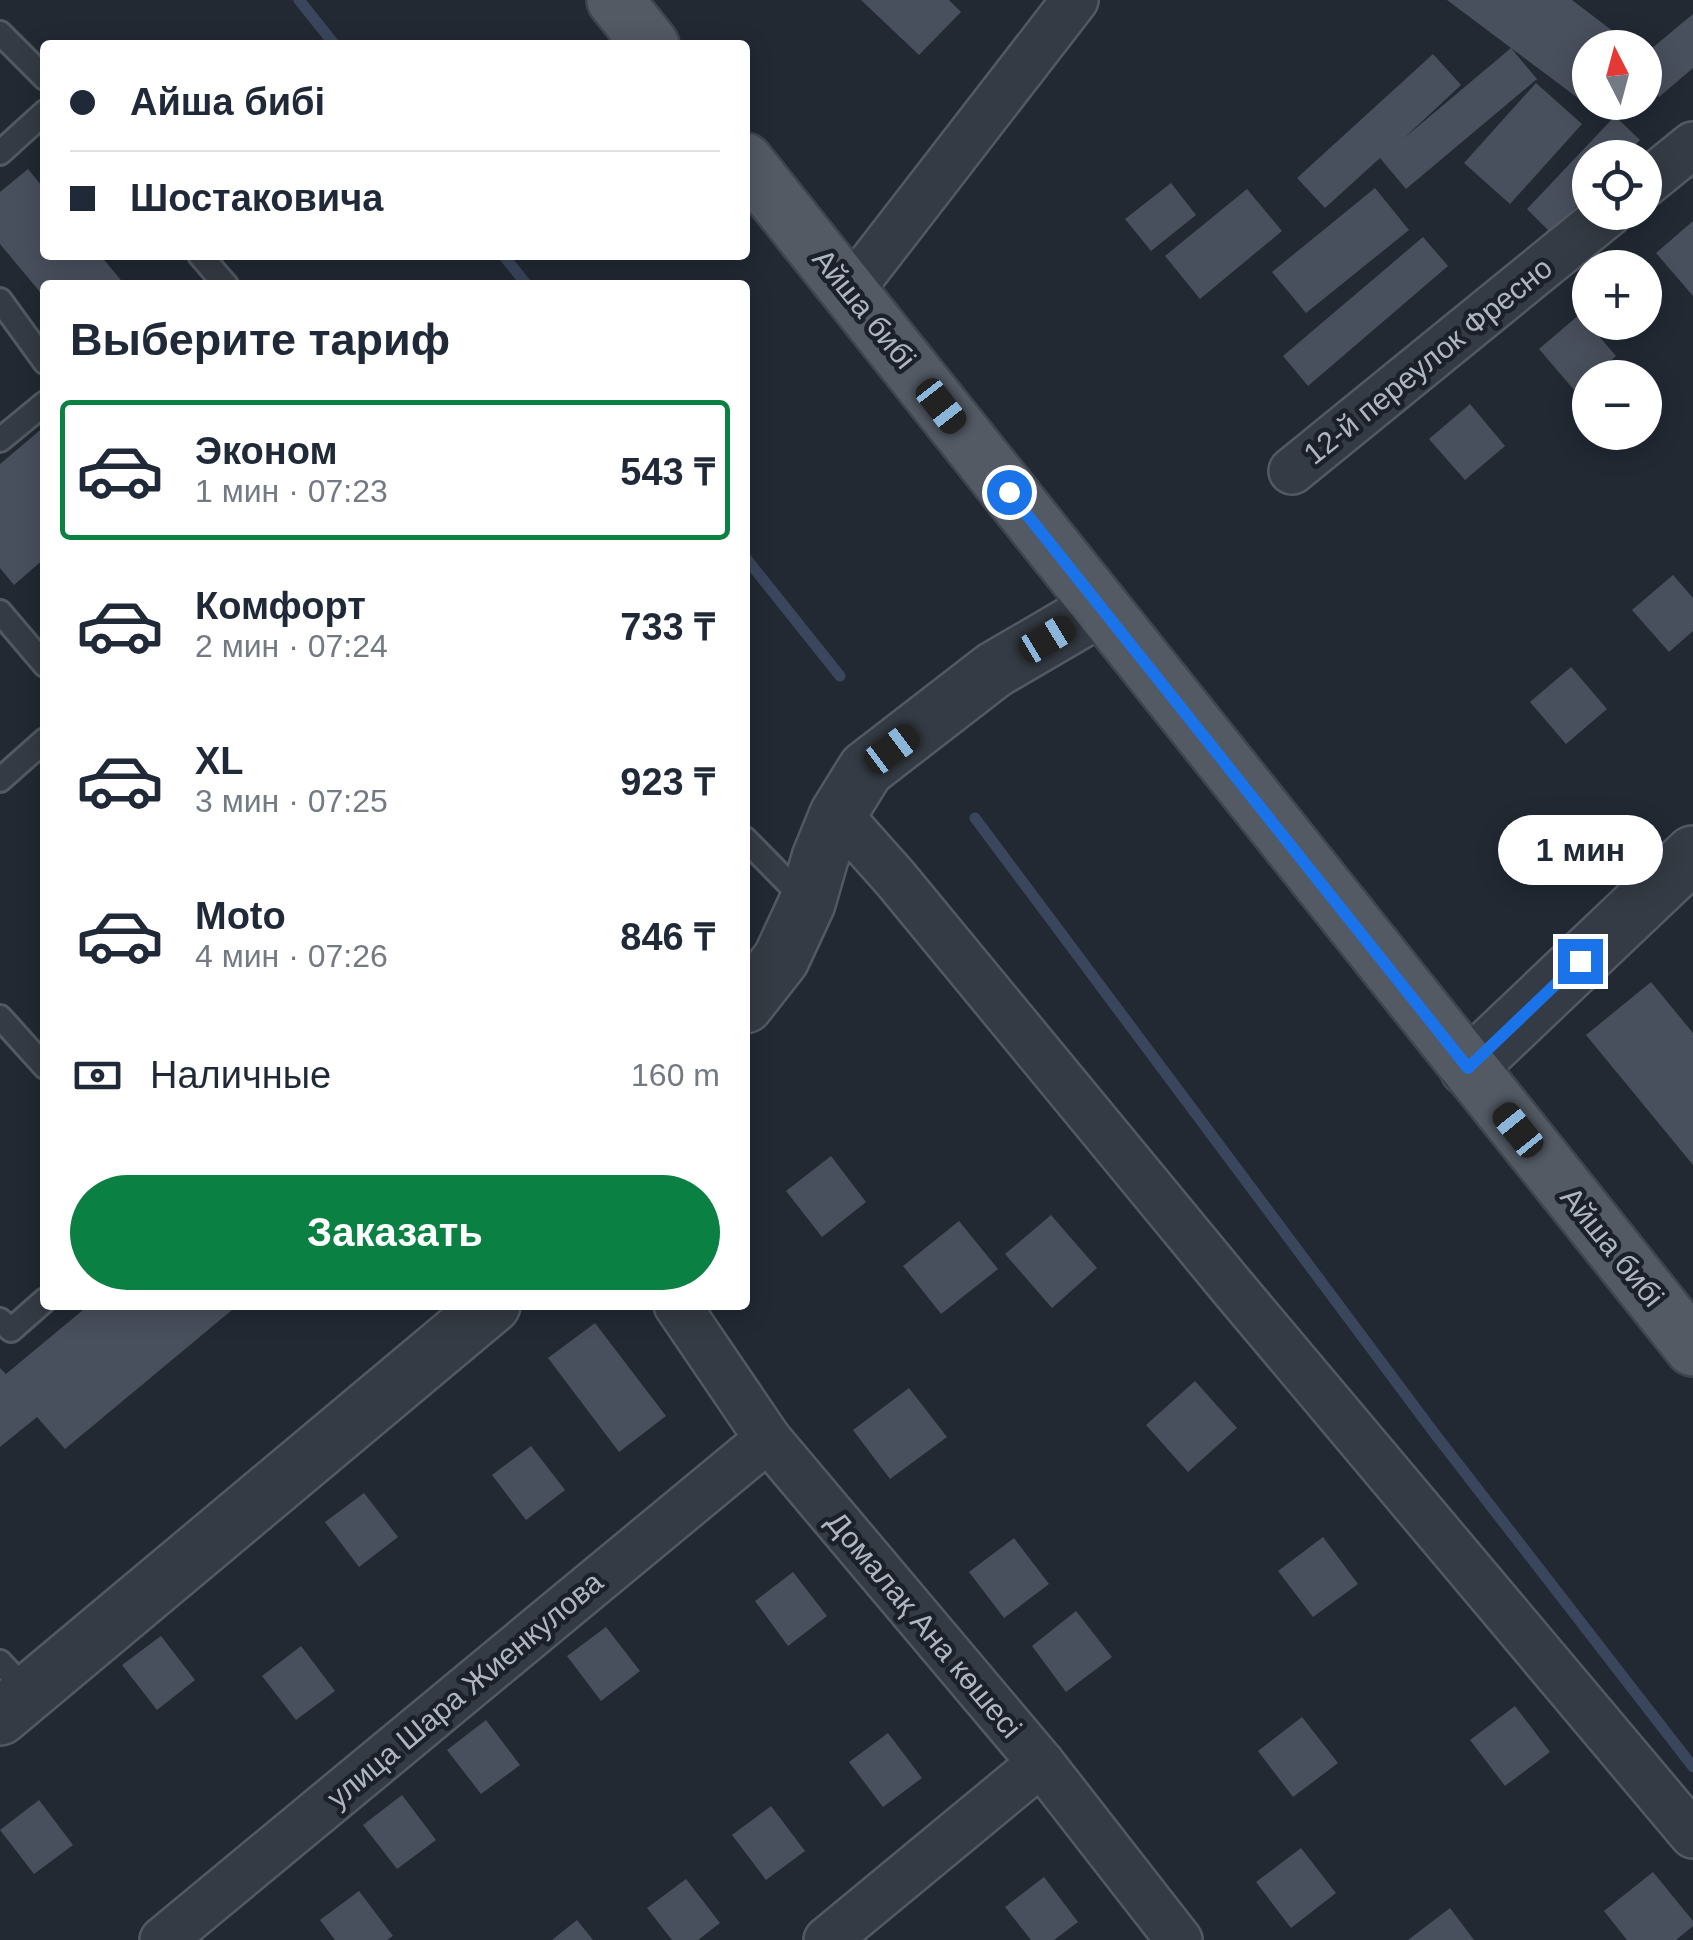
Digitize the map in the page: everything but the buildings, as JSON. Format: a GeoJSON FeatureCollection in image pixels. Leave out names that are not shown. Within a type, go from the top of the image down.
{"type":"FeatureCollection","features":[{"type":"Feature","properties":{"kind":"main road"},"geometry":{"type":"LineString","coordinates":[[614,0],[647,40]]}},
{"type":"Feature","properties":{"kind":"main road","name":"Айша бибі"},"geometry":{"type":"LineString","coordinates":[[750,167],[1693,1348]]}},
{"type":"Feature","properties":{"kind":"street"},"geometry":{"type":"LineString","coordinates":[[850,291],[1076,0]]}},
{"type":"Feature","properties":{"kind":"street"},"geometry":{"type":"LineString","coordinates":[[1662,170],[1693,144]]}},
{"type":"Feature","properties":{"kind":"street","name":"12-й переулок Фресно"},"geometry":{"type":"LineString","coordinates":[[1292,471],[1588,230]]}},
{"type":"Feature","properties":{"kind":"street"},"geometry":{"type":"LineString","coordinates":[[750,998],[781,958],[807,903],[820,858],[852,792],[994,670],[1100,608]]}},
{"type":"Feature","properties":{"kind":"street"},"geometry":{"type":"LineString","coordinates":[[852,792],[895,878],[1693,1835]]}},
{"type":"Feature","properties":{"kind":"street"},"geometry":{"type":"LineString","coordinates":[[1468,1068],[1693,854]]}},
{"type":"Feature","properties":{"kind":"street"},"geometry":{"type":"LineString","coordinates":[[10,1691],[486,1310]]}},
{"type":"Feature","properties":{"kind":"street","name":"Домалақ Ана көшесі"},"geometry":{"type":"LineString","coordinates":[[679,1310],[768,1439],[1040,1763],[1179,1940]]}},
{"type":"Feature","properties":{"kind":"street","name":"улица Шара Жиенкулова"},"geometry":{"type":"LineString","coordinates":[[162,1940],[768,1439]]}},
{"type":"Feature","properties":{"kind":"street"},"geometry":{"type":"LineString","coordinates":[[827,1940],[1040,1763]]}},
{"type":"Feature","properties":{"kind":"lane"},"geometry":{"type":"LineString","coordinates":[[0,33],[40,73]]}},
{"type":"Feature","properties":{"kind":"lane"},"geometry":{"type":"LineString","coordinates":[[0,153],[40,117]]}},
{"type":"Feature","properties":{"kind":"lane"},"geometry":{"type":"LineString","coordinates":[[204,260],[222,280]]}},
{"type":"Feature","properties":{"kind":"lane"},"geometry":{"type":"LineString","coordinates":[[0,300],[40,355]]}},
{"type":"Feature","properties":{"kind":"lane"},"geometry":{"type":"LineString","coordinates":[[0,440],[40,407]]}},
{"type":"Feature","properties":{"kind":"lane"},"geometry":{"type":"LineString","coordinates":[[0,612],[40,659]]}},
{"type":"Feature","properties":{"kind":"lane"},"geometry":{"type":"LineString","coordinates":[[0,780],[40,744]]}},
{"type":"Feature","properties":{"kind":"lane"},"geometry":{"type":"LineString","coordinates":[[750,844],[807,903]]}},
{"type":"Feature","properties":{"kind":"lane"},"geometry":{"type":"LineString","coordinates":[[0,1017],[40,1061]]}},
{"type":"Feature","properties":{"kind":"lane"},"geometry":{"type":"LineString","coordinates":[[0,1320],[11,1330],[40,1304]]}},
{"type":"Feature","properties":{"kind":"waterway"},"geometry":{"type":"LineString","coordinates":[[299,0],[331,40]]}},
{"type":"Feature","properties":{"kind":"waterway"},"geometry":{"type":"LineString","coordinates":[[507,260],[523,280]]}},
{"type":"Feature","properties":{"kind":"waterway"},"geometry":{"type":"LineString","coordinates":[[750,563],[840,676]]}},
{"type":"Feature","properties":{"kind":"waterway"},"geometry":{"type":"LineString","coordinates":[[975,818],[1435,1434],[1693,1767]]}},
{"type":"Feature","properties":{"kind":"route"},"geometry":{"type":"LineString","coordinates":[[1009,492],[1468,1068],[1580,961]]}}]}
